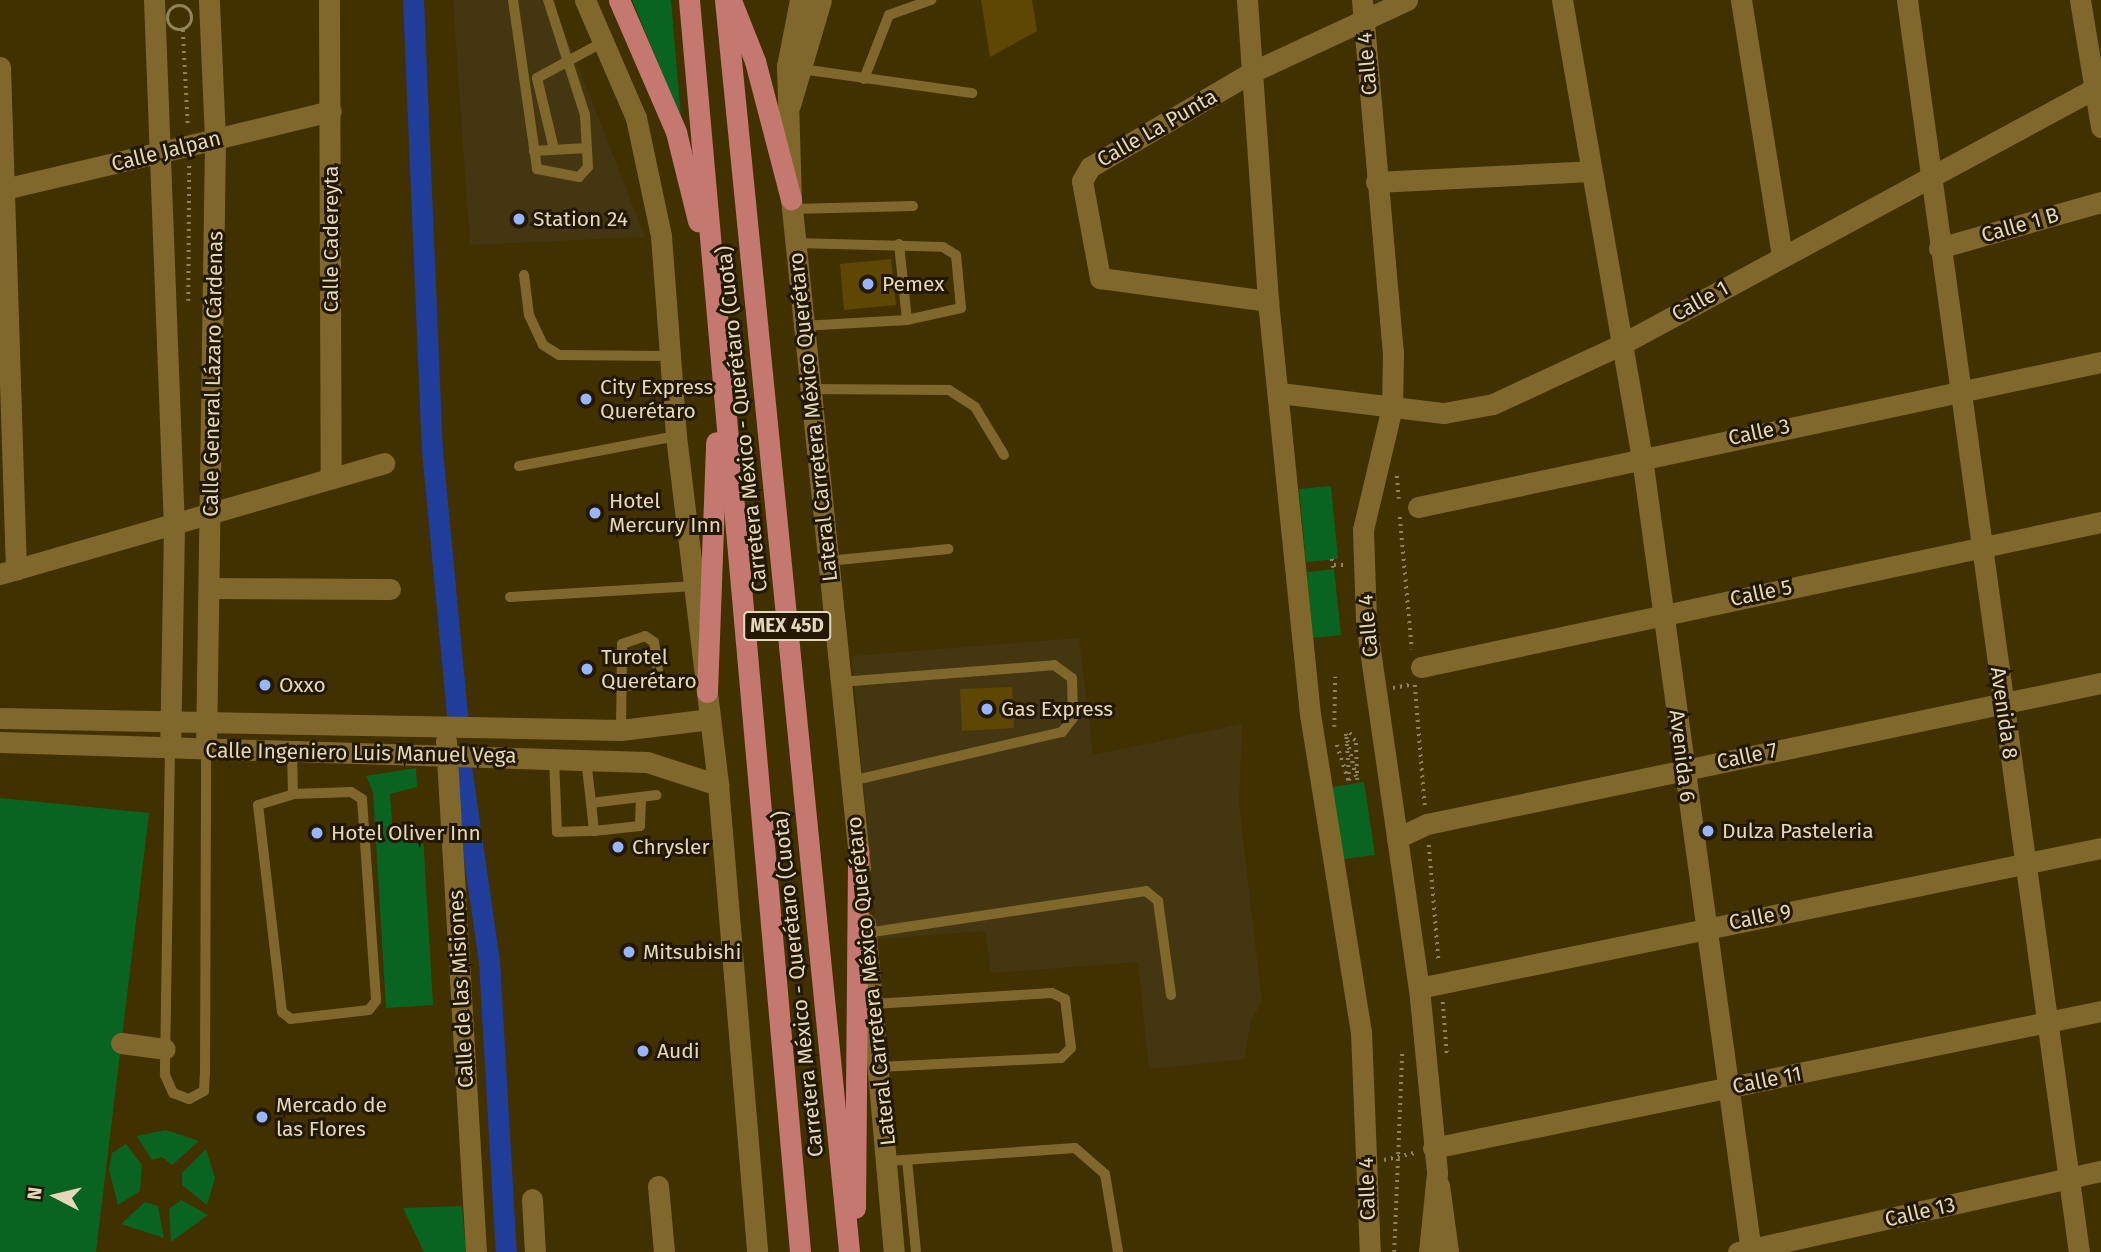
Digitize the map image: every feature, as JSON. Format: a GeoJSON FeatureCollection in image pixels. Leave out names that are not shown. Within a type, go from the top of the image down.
{"type":"FeatureCollection","features":[{"type":"Feature","properties":{"kind":"highway"},"geometry":{"type":"LineString","coordinates":[[619,0],[677,132],[714,288]]}},
{"type":"Feature","properties":{"kind":"highway","name":"Carretera México - Querétaro (Cuota)"},"geometry":{"type":"LineString","coordinates":[[689,0],[800,1252]]}},
{"type":"Feature","properties":{"kind":"highway","name":"Carretera México - Querétaro (Cuota)"},"geometry":{"type":"LineString","coordinates":[[725,0],[851,1252]]}},
{"type":"Feature","properties":{"kind":"highway"},"geometry":{"type":"LineString","coordinates":[[731,0],[755,61],[791,204]]}},
{"type":"Feature","properties":{"kind":"highway"},"geometry":{"type":"LineString","coordinates":[[707,691],[720,356]]}},
{"type":"Feature","properties":{"kind":"highway"},"geometry":{"type":"LineString","coordinates":[[851,1252],[861,1116],[858,850]]}},
{"type":"Feature","properties":{"kind":"street","name":"Calle General Lázaro Cárdenas"},"geometry":{"type":"LineString","coordinates":[[154,0],[174,527],[170,748]]}},
{"type":"Feature","properties":{"kind":"street","name":"Calle General Lázaro Cárdenas"},"geometry":{"type":"LineString","coordinates":[[206,749],[215,139],[209,0]]}},
{"type":"Feature","properties":{"kind":"street","name":"Calle Cadereyta"},"geometry":{"type":"LineString","coordinates":[[329,0],[331,478]]}},
{"type":"Feature","properties":{"kind":"street"},"geometry":{"type":"LineString","coordinates":[[585,0],[644,147],[661,236],[676,436],[718,785],[757,1252]]}},
{"type":"Feature","properties":{"kind":"street","name":"Lateral Carretera México Querétaro"},"geometry":{"type":"LineString","coordinates":[[800,0],[787,66],[791,204],[880,1067],[898,1161],[901,1241]]}},
{"type":"Feature","properties":{"kind":"street"},"geometry":{"type":"LineString","coordinates":[[788,114],[821,0]]}},
{"type":"Feature","properties":{"kind":"street","name":"Calle 4"},"geometry":{"type":"LineString","coordinates":[[1247,0],[1268,301],[1280,393],[1310,714],[1361,1031],[1370,1252]]}},
{"type":"Feature","properties":{"kind":"street","name":"Calle 4"},"geometry":{"type":"LineString","coordinates":[[1362,0],[1392,407],[1363,530],[1374,692],[1419,988],[1437,1173],[1429,1252]]}},
{"type":"Feature","properties":{"kind":"street"},"geometry":{"type":"LineString","coordinates":[[1252,72],[1364,24],[1407,0]]}},
{"type":"Feature","properties":{"kind":"street","name":"Avenida 6"},"geometry":{"type":"LineString","coordinates":[[1562,0],[1642,457],[1730,1087],[1747,1251]]}},
{"type":"Feature","properties":{"kind":"street"},"geometry":{"type":"LineString","coordinates":[[1741,0],[1782,256]]}},
{"type":"Feature","properties":{"kind":"street","name":"Avenida 8"},"geometry":{"type":"LineString","coordinates":[[1907,0],[1928,173],[2079,1252]]}},
{"type":"Feature","properties":{"kind":"street"},"geometry":{"type":"LineString","coordinates":[[2080,0],[2097,86],[2101,127]]}},
{"type":"Feature","properties":{"kind":"street"},"geometry":{"type":"LineString","coordinates":[[0,67],[8,572],[174,527],[384,463]]}},
{"type":"Feature","properties":{"kind":"street","name":"Calle La Punta"},"geometry":{"type":"LineString","coordinates":[[1252,72],[1090,167],[1082,181],[1100,278],[1268,301]]}},
{"type":"Feature","properties":{"kind":"street","name":"Calle 1"},"geometry":{"type":"LineString","coordinates":[[1280,393],[1392,407],[1468,412],[1622,344],[1928,173],[2097,86]]}},
{"type":"Feature","properties":{"kind":"street","name":"Calle Jalpan"},"geometry":{"type":"LineString","coordinates":[[2,189],[159,154],[331,111]]}},
{"type":"Feature","properties":{"kind":"street"},"geometry":{"type":"LineString","coordinates":[[1377,182],[1591,171]]}},
{"type":"Feature","properties":{"kind":"street","name":"Calle 1 B"},"geometry":{"type":"LineString","coordinates":[[1939,248],[2101,202]]}},
{"type":"Feature","properties":{"kind":"street","name":"Calle 3"},"geometry":{"type":"LineString","coordinates":[[1418,507],[1642,457],[2101,362]]}},
{"type":"Feature","properties":{"kind":"street","name":"Calle 5"},"geometry":{"type":"LineString","coordinates":[[1415,669],[1665,613],[2101,522]]}},
{"type":"Feature","properties":{"kind":"street"},"geometry":{"type":"LineString","coordinates":[[210,589],[390,589]]}},
{"type":"Feature","properties":{"kind":"street","name":"Calle 7"},"geometry":{"type":"LineString","coordinates":[[1397,838],[1427,824],[2101,684]]}},
{"type":"Feature","properties":{"kind":"street","name":"Calle Ingeniero Luis Manuel Vega"},"geometry":{"type":"LineString","coordinates":[[0,718],[621,730],[710,719]]}},
{"type":"Feature","properties":{"kind":"street","name":"Calle de las Misiones"},"geometry":{"type":"LineString","coordinates":[[445,725],[477,1252]]}},
{"type":"Feature","properties":{"kind":"street","name":"Calle Ingeniero Luis Manuel Vega"},"geometry":{"type":"LineString","coordinates":[[0,743],[647,762],[718,785]]}},
{"type":"Feature","properties":{"kind":"street","name":"Calle 9"},"geometry":{"type":"LineString","coordinates":[[1419,988],[1706,927],[2025,866],[2101,848]]}},
{"type":"Feature","properties":{"kind":"street","name":"Calle 11"},"geometry":{"type":"LineString","coordinates":[[1433,1148],[2101,1011]]}},
{"type":"Feature","properties":{"kind":"street"},"geometry":{"type":"LineString","coordinates":[[121,1042],[165,1049]]}},
{"type":"Feature","properties":{"kind":"street","name":"Calle 13"},"geometry":{"type":"LineString","coordinates":[[1747,1251],[2101,1171]]}},
{"type":"Feature","properties":{"kind":"street"},"geometry":{"type":"LineString","coordinates":[[1437,1173],[1448,1252]]}},
{"type":"Feature","properties":{"kind":"street"},"geometry":{"type":"LineString","coordinates":[[658,1186],[664,1252]]}},
{"type":"Feature","properties":{"kind":"street"},"geometry":{"type":"LineString","coordinates":[[532,1199],[534,1252]]}},
{"type":"Feature","properties":{"kind":"lane"},"geometry":{"type":"LineString","coordinates":[[513,0],[534,151],[540,173],[579,177],[588,167],[585,115],[548,0]]}},
{"type":"Feature","properties":{"kind":"lane"},"geometry":{"type":"LineString","coordinates":[[864,79],[889,15],[931,0]]}},
{"type":"Feature","properties":{"kind":"lane"},"geometry":{"type":"LineString","coordinates":[[554,149],[535,86],[568,59],[603,42]]}},
{"type":"Feature","properties":{"kind":"lane"},"geometry":{"type":"LineString","coordinates":[[801,69],[972,93]]}},
{"type":"Feature","properties":{"kind":"lane"},"geometry":{"type":"LineString","coordinates":[[534,151],[587,148]]}},
{"type":"Feature","properties":{"kind":"lane"},"geometry":{"type":"LineString","coordinates":[[791,204],[913,206]]}},
{"type":"Feature","properties":{"kind":"lane"},"geometry":{"type":"LineString","coordinates":[[795,243],[943,247],[956,255],[961,308],[907,320],[802,326]]}},
{"type":"Feature","properties":{"kind":"lane"},"geometry":{"type":"LineString","coordinates":[[899,244],[907,320]]}},
{"type":"Feature","properties":{"kind":"lane"},"geometry":{"type":"LineString","coordinates":[[524,275],[530,315],[543,345],[559,355],[670,356]]}},
{"type":"Feature","properties":{"kind":"lane"},"geometry":{"type":"LineString","coordinates":[[810,389],[949,390],[975,407],[1004,455]]}},
{"type":"Feature","properties":{"kind":"lane"},"geometry":{"type":"LineString","coordinates":[[519,466],[676,436]]}},
{"type":"Feature","properties":{"kind":"lane"},"geometry":{"type":"LineString","coordinates":[[828,561],[948,550]]}},
{"type":"Feature","properties":{"kind":"lane"},"geometry":{"type":"LineString","coordinates":[[510,597],[695,586]]}},
{"type":"Feature","properties":{"kind":"lane"},"geometry":{"type":"LineString","coordinates":[[621,730],[624,687],[622,644],[645,636],[654,642],[661,674],[655,682],[624,687]]}},
{"type":"Feature","properties":{"kind":"lane"},"geometry":{"type":"LineString","coordinates":[[840,682],[1054,665],[1072,678],[1073,718],[1062,732],[851,781]]}},
{"type":"Feature","properties":{"kind":"lane"},"geometry":{"type":"LineString","coordinates":[[170,748],[165,1049],[173,1093],[189,1099],[204,1091],[206,749]]}},
{"type":"Feature","properties":{"kind":"lane"},"geometry":{"type":"LineString","coordinates":[[292,751],[293,794]]}},
{"type":"Feature","properties":{"kind":"lane"},"geometry":{"type":"LineString","coordinates":[[554,758],[556,830],[594,831],[640,826],[641,800]]}},
{"type":"Feature","properties":{"kind":"lane"},"geometry":{"type":"LineString","coordinates":[[586,759],[594,831]]}},
{"type":"Feature","properties":{"kind":"lane"},"geometry":{"type":"LineString","coordinates":[[351,792],[362,799],[376,1001],[369,1010],[292,1019],[282,1012],[257,811],[263,799],[293,794],[351,792]]}},
{"type":"Feature","properties":{"kind":"lane"},"geometry":{"type":"LineString","coordinates":[[592,803],[641,800],[657,795]]}},
{"type":"Feature","properties":{"kind":"lane"},"geometry":{"type":"LineString","coordinates":[[866,933],[1146,891],[1158,901],[1171,995]]}},
{"type":"Feature","properties":{"kind":"lane"},"geometry":{"type":"LineString","coordinates":[[873,1004],[1052,993],[1065,999],[1070,1048],[1061,1058],[880,1067]]}},
{"type":"Feature","properties":{"kind":"lane"},"geometry":{"type":"LineString","coordinates":[[898,1161],[1075,1149],[1105,1174],[1118,1252]]}},
{"type":"Feature","properties":{"kind":"lane"},"geometry":{"type":"LineString","coordinates":[[901,1241],[916,1252]]}},
{"type":"Feature","properties":{"kind":"path"},"geometry":{"type":"LineString","coordinates":[[183,30],[173,28],[168,17],[180,3],[193,19],[183,30],[190,146],[188,301]]}},
{"type":"Feature","properties":{"kind":"path"},"geometry":{"type":"LineString","coordinates":[[179,305],[188,301],[198,304]]}},
{"type":"Feature","properties":{"kind":"path"},"geometry":{"type":"LineString","coordinates":[[1396,471],[1448,1063]]}},
{"type":"Feature","properties":{"kind":"path"},"geometry":{"type":"LineString","coordinates":[[1332,559],[1334,569]]}},
{"type":"Feature","properties":{"kind":"path"},"geometry":{"type":"LineString","coordinates":[[1374,692],[1415,669]]}},
{"type":"Feature","properties":{"kind":"path"},"geometry":{"type":"LineString","coordinates":[[1335,677],[1334,727],[1349,781],[1346,734],[1357,780],[1356,742]]}},
{"type":"Feature","properties":{"kind":"path"},"geometry":{"type":"LineString","coordinates":[[1394,1252],[1394,1158],[1402,1053]]}},
{"type":"Feature","properties":{"kind":"path"},"geometry":{"type":"LineString","coordinates":[[1365,1165],[1433,1148]]}},
{"type":"Feature","properties":{"kind":"shaded area"},"geometry":{"type":"Polygon","coordinates":[[[453,0],[552,0],[645,237],[470,245],[453,0]]]}},
{"type":"Feature","properties":{"kind":"shaded area"},"geometry":{"type":"Polygon","coordinates":[[[1079,638],[1093,755],[1242,724],[1239,804],[1262,1002],[1251,1019],[1244,1059],[1149,1069],[1138,962],[991,973],[985,931],[877,939],[852,656],[1079,638]]]}},
{"type":"Feature","properties":{"kind":"green space"},"geometry":{"type":"Polygon","coordinates":[[[632,0],[671,0],[681,118],[632,0]]]}},
{"type":"Feature","properties":{"kind":"green space"},"geometry":{"type":"Polygon","coordinates":[[[1331,486],[1338,559],[1306,562],[1299,489],[1331,486]]]}},
{"type":"Feature","properties":{"kind":"green space"},"geometry":{"type":"Polygon","coordinates":[[[1334,569],[1341,635],[1313,638],[1307,572],[1334,569]]]}},
{"type":"Feature","properties":{"kind":"green space"},"geometry":{"type":"Polygon","coordinates":[[[416,768],[417,787],[390,794],[393,834],[423,834],[433,1005],[386,1008],[373,792],[366,776],[416,768]]]}},
{"type":"Feature","properties":{"kind":"green space"},"geometry":{"type":"Polygon","coordinates":[[[1364,782],[1375,855],[1337,860],[1326,788],[1364,782]]]}},
{"type":"Feature","properties":{"kind":"green space"},"geometry":{"type":"Polygon","coordinates":[[[0,798],[149,813],[96,1252],[0,1252],[0,798]]]}},
{"type":"Feature","properties":{"kind":"green space"},"geometry":{"type":"Polygon","coordinates":[[[166,1130],[199,1141],[172,1165],[162,1157],[152,1160],[137,1136],[166,1130]]]}},
{"type":"Feature","properties":{"kind":"green space"},"geometry":{"type":"Polygon","coordinates":[[[126,1144],[142,1165],[140,1191],[118,1205],[109,1170],[112,1153],[126,1144]]]}},
{"type":"Feature","properties":{"kind":"green space"},"geometry":{"type":"Polygon","coordinates":[[[206,1149],[215,1178],[207,1205],[182,1185],[182,1173],[206,1149]]]}},
{"type":"Feature","properties":{"kind":"green space"},"geometry":{"type":"Polygon","coordinates":[[[181,1200],[208,1215],[171,1242],[169,1209],[181,1200]]]}},
{"type":"Feature","properties":{"kind":"green space"},"geometry":{"type":"Polygon","coordinates":[[[145,1202],[158,1206],[164,1238],[121,1224],[145,1202]]]}},
{"type":"Feature","properties":{"kind":"green space"},"geometry":{"type":"Polygon","coordinates":[[[462,1206],[466,1252],[424,1252],[403,1208],[462,1206]]]}},
{"type":"Feature","properties":{"kind":"building"},"geometry":{"type":"Polygon","coordinates":[[[981,0],[1032,0],[1037,31],[990,57],[981,0]]]}},
{"type":"Feature","properties":{"kind":"building","name":"Pemex"},"geometry":{"type":"Polygon","coordinates":[[[891,259],[896,305],[844,310],[840,264],[891,259]]]}},
{"type":"Feature","properties":{"kind":"building","name":"Gas Express"},"geometry":{"type":"Polygon","coordinates":[[[1012,687],[1014,728],[962,731],[960,689],[1012,687]]]}},
{"type":"Feature","properties":{"kind":"waterway"},"geometry":{"type":"LineString","coordinates":[[413,0],[432,450],[457,716]]}},
{"type":"Feature","properties":{"kind":"waterway"},"geometry":{"type":"LineString","coordinates":[[461,767],[489,961],[506,1252]]}},
{"type":"Feature","properties":{"kind":"place","name":"Station 24"},"geometry":{"type":"Point","coordinates":[519,219]}},
{"type":"Feature","properties":{"kind":"place","name":"Pemex"},"geometry":{"type":"Point","coordinates":[868,284]}},
{"type":"Feature","properties":{"kind":"place","name":"City Express Querétaro"},"geometry":{"type":"Point","coordinates":[586,399]}},
{"type":"Feature","properties":{"kind":"place","name":"Hotel Mercury Inn"},"geometry":{"type":"Point","coordinates":[595,513]}},
{"type":"Feature","properties":{"kind":"place","name":"Turotel Querétaro"},"geometry":{"type":"Point","coordinates":[587,669]}},
{"type":"Feature","properties":{"kind":"place","name":"Oxxo"},"geometry":{"type":"Point","coordinates":[265,685]}},
{"type":"Feature","properties":{"kind":"place","name":"Gas Express"},"geometry":{"type":"Point","coordinates":[987,709]}},
{"type":"Feature","properties":{"kind":"place","name":"Dulza Pasteleria"},"geometry":{"type":"Point","coordinates":[1708,831]}},
{"type":"Feature","properties":{"kind":"place","name":"Hotel Oliver Inn"},"geometry":{"type":"Point","coordinates":[317,833]}},
{"type":"Feature","properties":{"kind":"place","name":"Chrysler"},"geometry":{"type":"Point","coordinates":[618,847]}},
{"type":"Feature","properties":{"kind":"place","name":"Mitsubishi"},"geometry":{"type":"Point","coordinates":[629,952]}},
{"type":"Feature","properties":{"kind":"place","name":"Audi"},"geometry":{"type":"Point","coordinates":[643,1051]}},
{"type":"Feature","properties":{"kind":"place","name":"Mercado de las Flores"},"geometry":{"type":"Point","coordinates":[262,1117]}}]}
